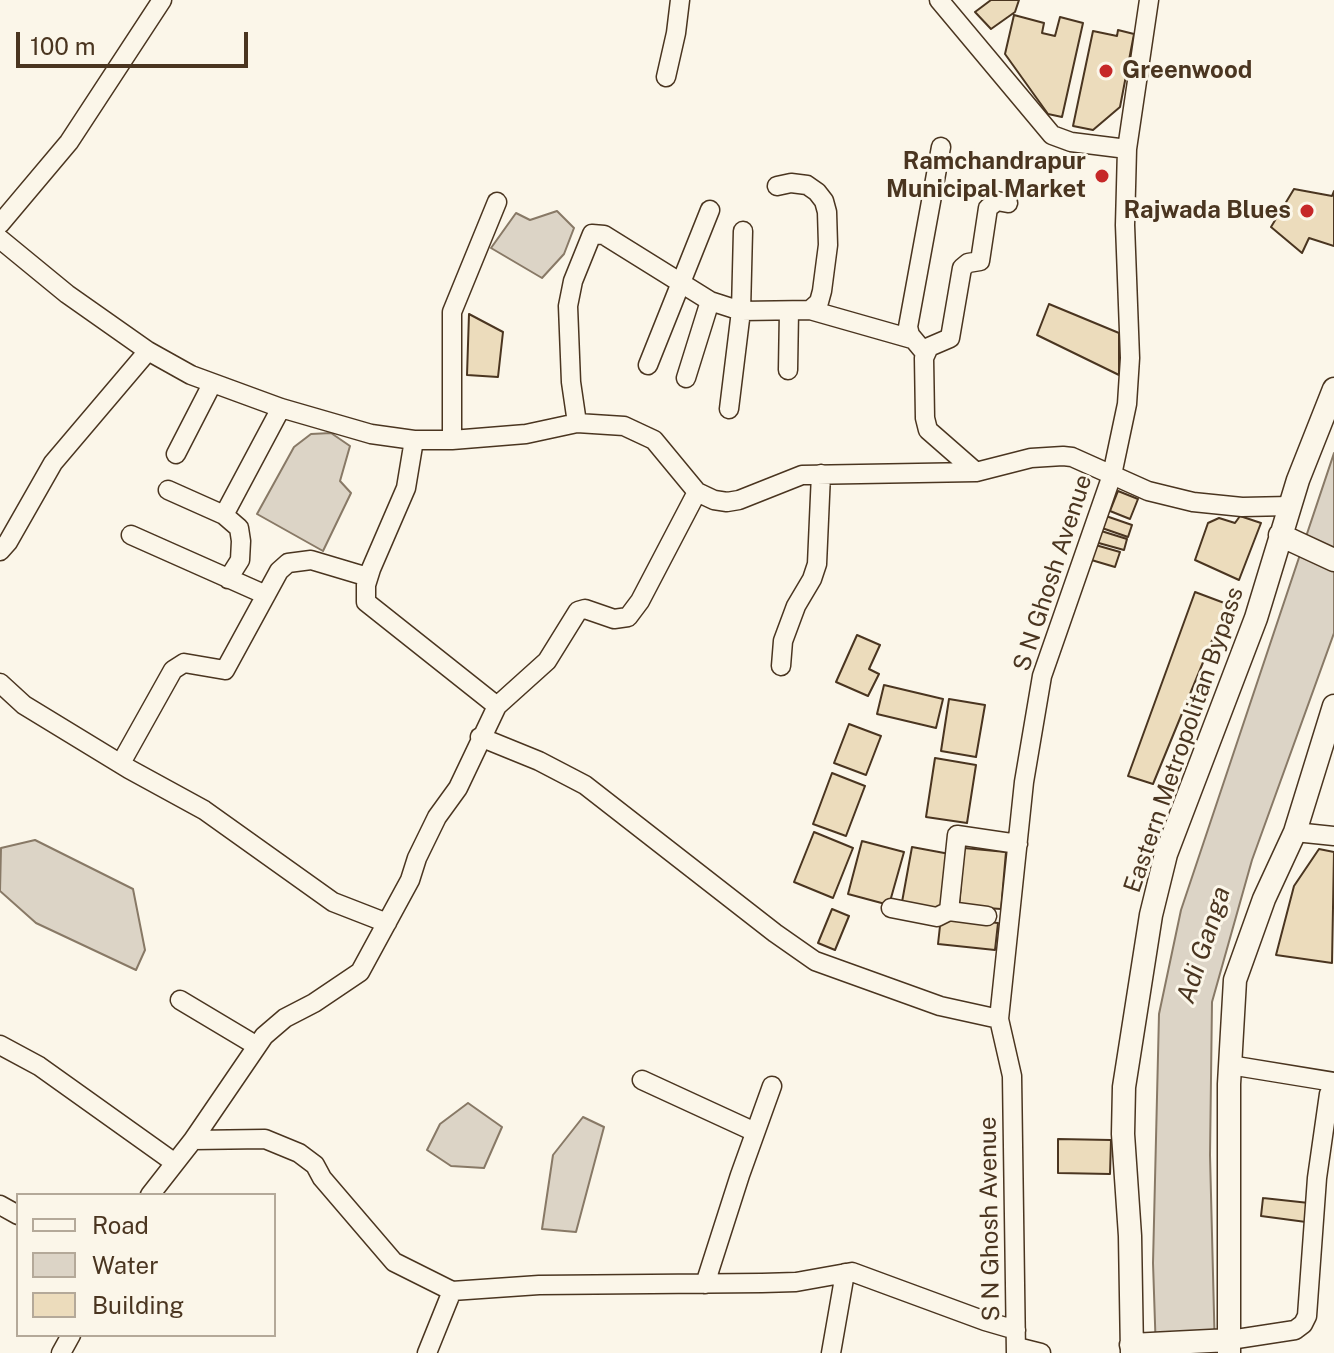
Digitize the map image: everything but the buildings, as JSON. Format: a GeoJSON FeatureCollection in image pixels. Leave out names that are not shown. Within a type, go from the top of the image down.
{"type":"FeatureCollection","features":[{"type":"Feature","properties":{"kind":"main road","name":"Eastern Metropolitan Bypass"},"geometry":{"type":"LineString","coordinates":[[1224,1345],[1159,1343],[1132,1349],[1130,1236],[1123,1134],[1124,1087],[1151,915],[1162,868],[1256,618],[1280,535],[1334,389]]}},
{"type":"Feature","properties":{"kind":"main road"},"geometry":{"type":"LineString","coordinates":[[1280,535],[1334,560]]}},
{"type":"Feature","properties":{"kind":"main road"},"geometry":{"type":"LineString","coordinates":[[1224,1345],[1230,1065],[1235,980],[1264,899],[1295,832],[1334,706]]}},
{"type":"Feature","properties":{"kind":"street"},"geometry":{"type":"LineString","coordinates":[[0,224],[69,142],[162,0]]}},
{"type":"Feature","properties":{"kind":"street"},"geometry":{"type":"LineString","coordinates":[[666,77],[680,0]]}},
{"type":"Feature","properties":{"kind":"street"},"geometry":{"type":"LineString","coordinates":[[939,0],[1052,135],[1071,142],[1127,149]]}},
{"type":"Feature","properties":{"kind":"street","name":"S N Ghosh Avenue"},"geometry":{"type":"LineString","coordinates":[[1016,1343],[1012,1076],[999,1019],[1029,745],[1042,676],[1112,475],[1127,404],[1130,369],[1125,225],[1127,149],[1149,0]]}},
{"type":"Feature","properties":{"kind":"street"},"geometry":{"type":"LineString","coordinates":[[941,147],[908,327],[919,346],[928,430],[976,472]]}},
{"type":"Feature","properties":{"kind":"street"},"geometry":{"type":"LineString","coordinates":[[777,186],[791,183],[807,185],[824,201],[827,212],[828,245],[822,291],[819,302],[810,310]]}},
{"type":"Feature","properties":{"kind":"street"},"geometry":{"type":"LineString","coordinates":[[577,423],[571,382],[568,306],[573,281],[594,232],[604,235],[710,301],[741,311],[810,310],[919,346],[931,346],[949,340],[962,268],[968,263],[980,261],[988,208],[997,201],[1008,203]]}},
{"type":"Feature","properties":{"kind":"street"},"geometry":{"type":"LineString","coordinates":[[452,440],[452,312],[497,202]]}},
{"type":"Feature","properties":{"kind":"street"},"geometry":{"type":"LineString","coordinates":[[648,365],[710,210]]}},
{"type":"Feature","properties":{"kind":"street"},"geometry":{"type":"LineString","coordinates":[[729,409],[741,311],[743,231]]}},
{"type":"Feature","properties":{"kind":"street"},"geometry":{"type":"LineString","coordinates":[[0,239],[60,289],[148,351],[212,384],[371,434],[414,440],[452,440],[526,434],[577,423],[624,426],[644,433],[661,447],[697,492],[727,502],[794,477],[976,472],[1031,458],[1063,456],[1072,457],[1148,491],[1193,502],[1242,507],[1290,506]]}},
{"type":"Feature","properties":{"kind":"street"},"geometry":{"type":"LineString","coordinates":[[686,378],[710,301]]}},
{"type":"Feature","properties":{"kind":"street"},"geometry":{"type":"LineString","coordinates":[[788,370],[789,311]]}},
{"type":"Feature","properties":{"kind":"street"},"geometry":{"type":"LineString","coordinates":[[0,551],[53,463],[148,351]]}},
{"type":"Feature","properties":{"kind":"street"},"geometry":{"type":"LineString","coordinates":[[176,454],[212,384]]}},
{"type":"Feature","properties":{"kind":"street"},"geometry":{"type":"LineString","coordinates":[[224,515],[281,408]]}},
{"type":"Feature","properties":{"kind":"street"},"geometry":{"type":"LineString","coordinates":[[414,440],[410,474],[402,503],[368,577],[366,602],[497,706]]}},
{"type":"Feature","properties":{"kind":"street"},"geometry":{"type":"LineString","coordinates":[[781,666],[783,641],[817,564],[821,474]]}},
{"type":"Feature","properties":{"kind":"street"},"geometry":{"type":"LineString","coordinates":[[168,490],[224,515],[239,528],[240,560],[228,579]]}},
{"type":"Feature","properties":{"kind":"street"},"geometry":{"type":"LineString","coordinates":[[152,1193],[193,1140],[264,1036],[285,1018],[360,972],[410,880],[437,817],[458,788],[497,706],[547,661],[578,611],[585,609],[614,619],[628,617],[640,601],[697,492]]}},
{"type":"Feature","properties":{"kind":"street"},"geometry":{"type":"LineString","coordinates":[[131,535],[266,595]]}},
{"type":"Feature","properties":{"kind":"street"},"geometry":{"type":"LineString","coordinates":[[121,763],[173,670],[184,663],[225,670],[279,571],[288,563],[311,560],[368,577]]}},
{"type":"Feature","properties":{"kind":"street"},"geometry":{"type":"LineString","coordinates":[[0,683],[24,705],[204,810],[333,902],[387,923]]}},
{"type":"Feature","properties":{"kind":"street"},"geometry":{"type":"LineString","coordinates":[[480,737],[539,761],[585,785],[815,961],[940,1006],[999,1019]]}},
{"type":"Feature","properties":{"kind":"street"},"geometry":{"type":"LineString","coordinates":[[1295,832],[1334,836]]}},
{"type":"Feature","properties":{"kind":"street"},"geometry":{"type":"LineString","coordinates":[[949,911],[957,835],[1018,844]]}},
{"type":"Feature","properties":{"kind":"street"},"geometry":{"type":"LineString","coordinates":[[891,908],[937,917],[949,911],[987,916]]}},
{"type":"Feature","properties":{"kind":"street"},"geometry":{"type":"LineString","coordinates":[[180,1000],[257,1046]]}},
{"type":"Feature","properties":{"kind":"street"},"geometry":{"type":"LineString","coordinates":[[0,1045],[39,1066],[175,1163]]}},
{"type":"Feature","properties":{"kind":"street"},"geometry":{"type":"LineString","coordinates":[[1224,1345],[1295,1330],[1307,1316],[1317,1178],[1329,1094],[1334,1084],[1230,1065]]}},
{"type":"Feature","properties":{"kind":"street"},"geometry":{"type":"LineString","coordinates":[[642,1080],[755,1132]]}},
{"type":"Feature","properties":{"kind":"street"},"geometry":{"type":"LineString","coordinates":[[705,1284],[772,1086]]}},
{"type":"Feature","properties":{"kind":"street"},"geometry":{"type":"LineString","coordinates":[[193,1140],[265,1139],[299,1153],[315,1165],[359,1224],[394,1262],[452,1291],[539,1285],[796,1282],[852,1272],[985,1321],[1016,1343],[1041,1353]]}},
{"type":"Feature","properties":{"kind":"street"},"geometry":{"type":"LineString","coordinates":[[831,1353],[845,1273]]}},
{"type":"Feature","properties":{"kind":"street"},"geometry":{"type":"LineString","coordinates":[[427,1353],[452,1291]]}},
{"type":"Feature","properties":{"kind":"water"},"geometry":{"type":"Polygon","coordinates":[[[557,211],[574,228],[564,254],[542,278],[491,248],[516,213],[530,220],[557,211]]]}},
{"type":"Feature","properties":{"kind":"water"},"geometry":{"type":"Polygon","coordinates":[[[331,433],[350,446],[340,481],[351,493],[323,551],[257,514],[294,447],[311,434],[331,433]]]}},
{"type":"Feature","properties":{"kind":"water","name":"Adi Ganga"},"geometry":{"type":"Polygon","coordinates":[[[1334,453],[1334,633],[1252,860],[1212,1002],[1210,1155],[1215,1353],[1156,1353],[1153,1263],[1159,1014],[1181,910],[1334,453]]]}},
{"type":"Feature","properties":{"kind":"water"},"geometry":{"type":"Polygon","coordinates":[[[35,840],[133,889],[145,950],[136,970],[36,923],[0,891],[1,848],[35,840]]]}},
{"type":"Feature","properties":{"kind":"water"},"geometry":{"type":"Polygon","coordinates":[[[468,1103],[502,1127],[484,1168],[451,1166],[427,1150],[440,1124],[468,1103]]]}},
{"type":"Feature","properties":{"kind":"water"},"geometry":{"type":"Polygon","coordinates":[[[583,1117],[604,1127],[576,1232],[542,1229],[553,1155],[583,1117]]]}},
{"type":"Feature","properties":{"kind":"place","name":"Greenwood"},"geometry":{"type":"Point","coordinates":[1106,71]}},
{"type":"Feature","properties":{"kind":"place","name":"Ramchandrapur Municipal Market"},"geometry":{"type":"Point","coordinates":[1102,176]}},
{"type":"Feature","properties":{"kind":"place","name":"Rajwada Blues"},"geometry":{"type":"Point","coordinates":[1307,211]}}]}
